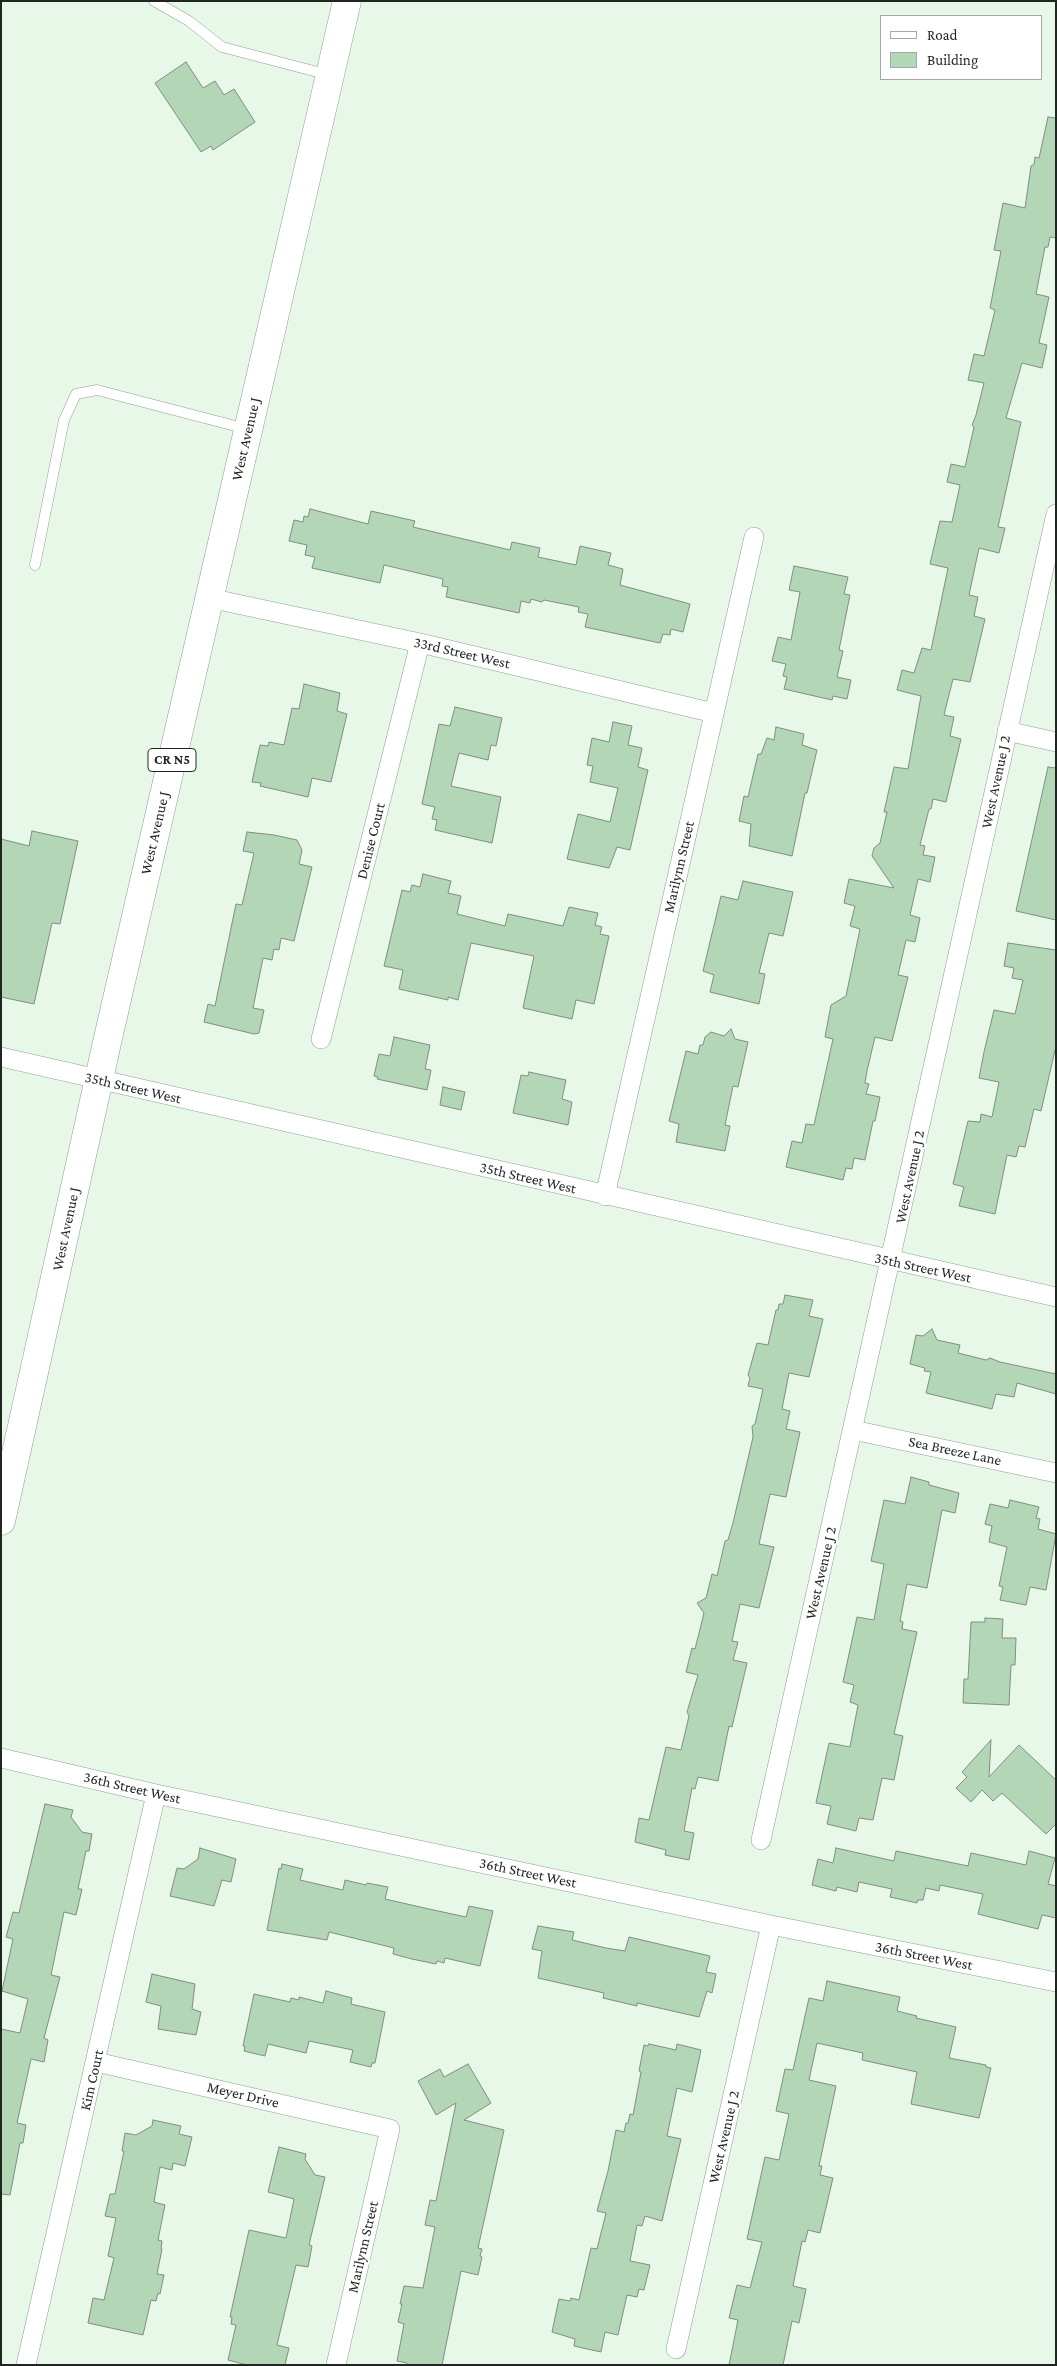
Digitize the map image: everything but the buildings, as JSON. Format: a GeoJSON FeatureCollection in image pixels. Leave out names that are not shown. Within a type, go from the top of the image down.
{"type":"FeatureCollection","features":[{"type":"Feature","properties":{"kind":"main road","name":"West Avenue J"},"geometry":{"type":"LineString","coordinates":[[1,1520],[13,1447],[347,1]]}},
{"type":"Feature","properties":{"kind":"street","name":"West Avenue J 2"},"geometry":{"type":"LineString","coordinates":[[761,1840],[892,1261],[1056,514]]}},
{"type":"Feature","properties":{"kind":"street","name":"Marilynn Street"},"geometry":{"type":"LineString","coordinates":[[605,1196],[754,537]]}},
{"type":"Feature","properties":{"kind":"street","name":"33rd Street West"},"geometry":{"type":"LineString","coordinates":[[209,598],[420,643],[714,713]]}},
{"type":"Feature","properties":{"kind":"street","name":"Denise Court"},"geometry":{"type":"LineString","coordinates":[[321,1039],[420,643]]}},
{"type":"Feature","properties":{"kind":"street"},"geometry":{"type":"LineString","coordinates":[[1007,732],[1056,742]]}},
{"type":"Feature","properties":{"kind":"street","name":"35th Street West"},"geometry":{"type":"LineString","coordinates":[[1,1057],[605,1196],[1056,1297]]}},
{"type":"Feature","properties":{"kind":"street","name":"Sea Breeze Lane"},"geometry":{"type":"LineString","coordinates":[[853,1430],[1056,1473]]}},
{"type":"Feature","properties":{"kind":"street","name":"36th Street West"},"geometry":{"type":"LineString","coordinates":[[1,1758],[156,1794],[771,1925],[1056,1982]]}},
{"type":"Feature","properties":{"kind":"street","name":"Kim Court"},"geometry":{"type":"LineString","coordinates":[[26,2365],[156,1794]]}},
{"type":"Feature","properties":{"kind":"street","name":"West Avenue J 2"},"geometry":{"type":"LineString","coordinates":[[676,2349],[771,1925]]}},
{"type":"Feature","properties":{"kind":"street","name":"Meyer Drive"},"geometry":{"type":"LineString","coordinates":[[96,2062],[390,2129]]}},
{"type":"Feature","properties":{"kind":"street","name":"Marilynn Street"},"geometry":{"type":"LineString","coordinates":[[336,2365],[390,2129]]}},
{"type":"Feature","properties":{"kind":"lane"},"geometry":{"type":"LineString","coordinates":[[154,1],[189,21],[222,47],[330,76]]}},
{"type":"Feature","properties":{"kind":"lane"},"geometry":{"type":"LineString","coordinates":[[35,565],[64,420],[76,394],[97,390],[248,429]]}}]}
